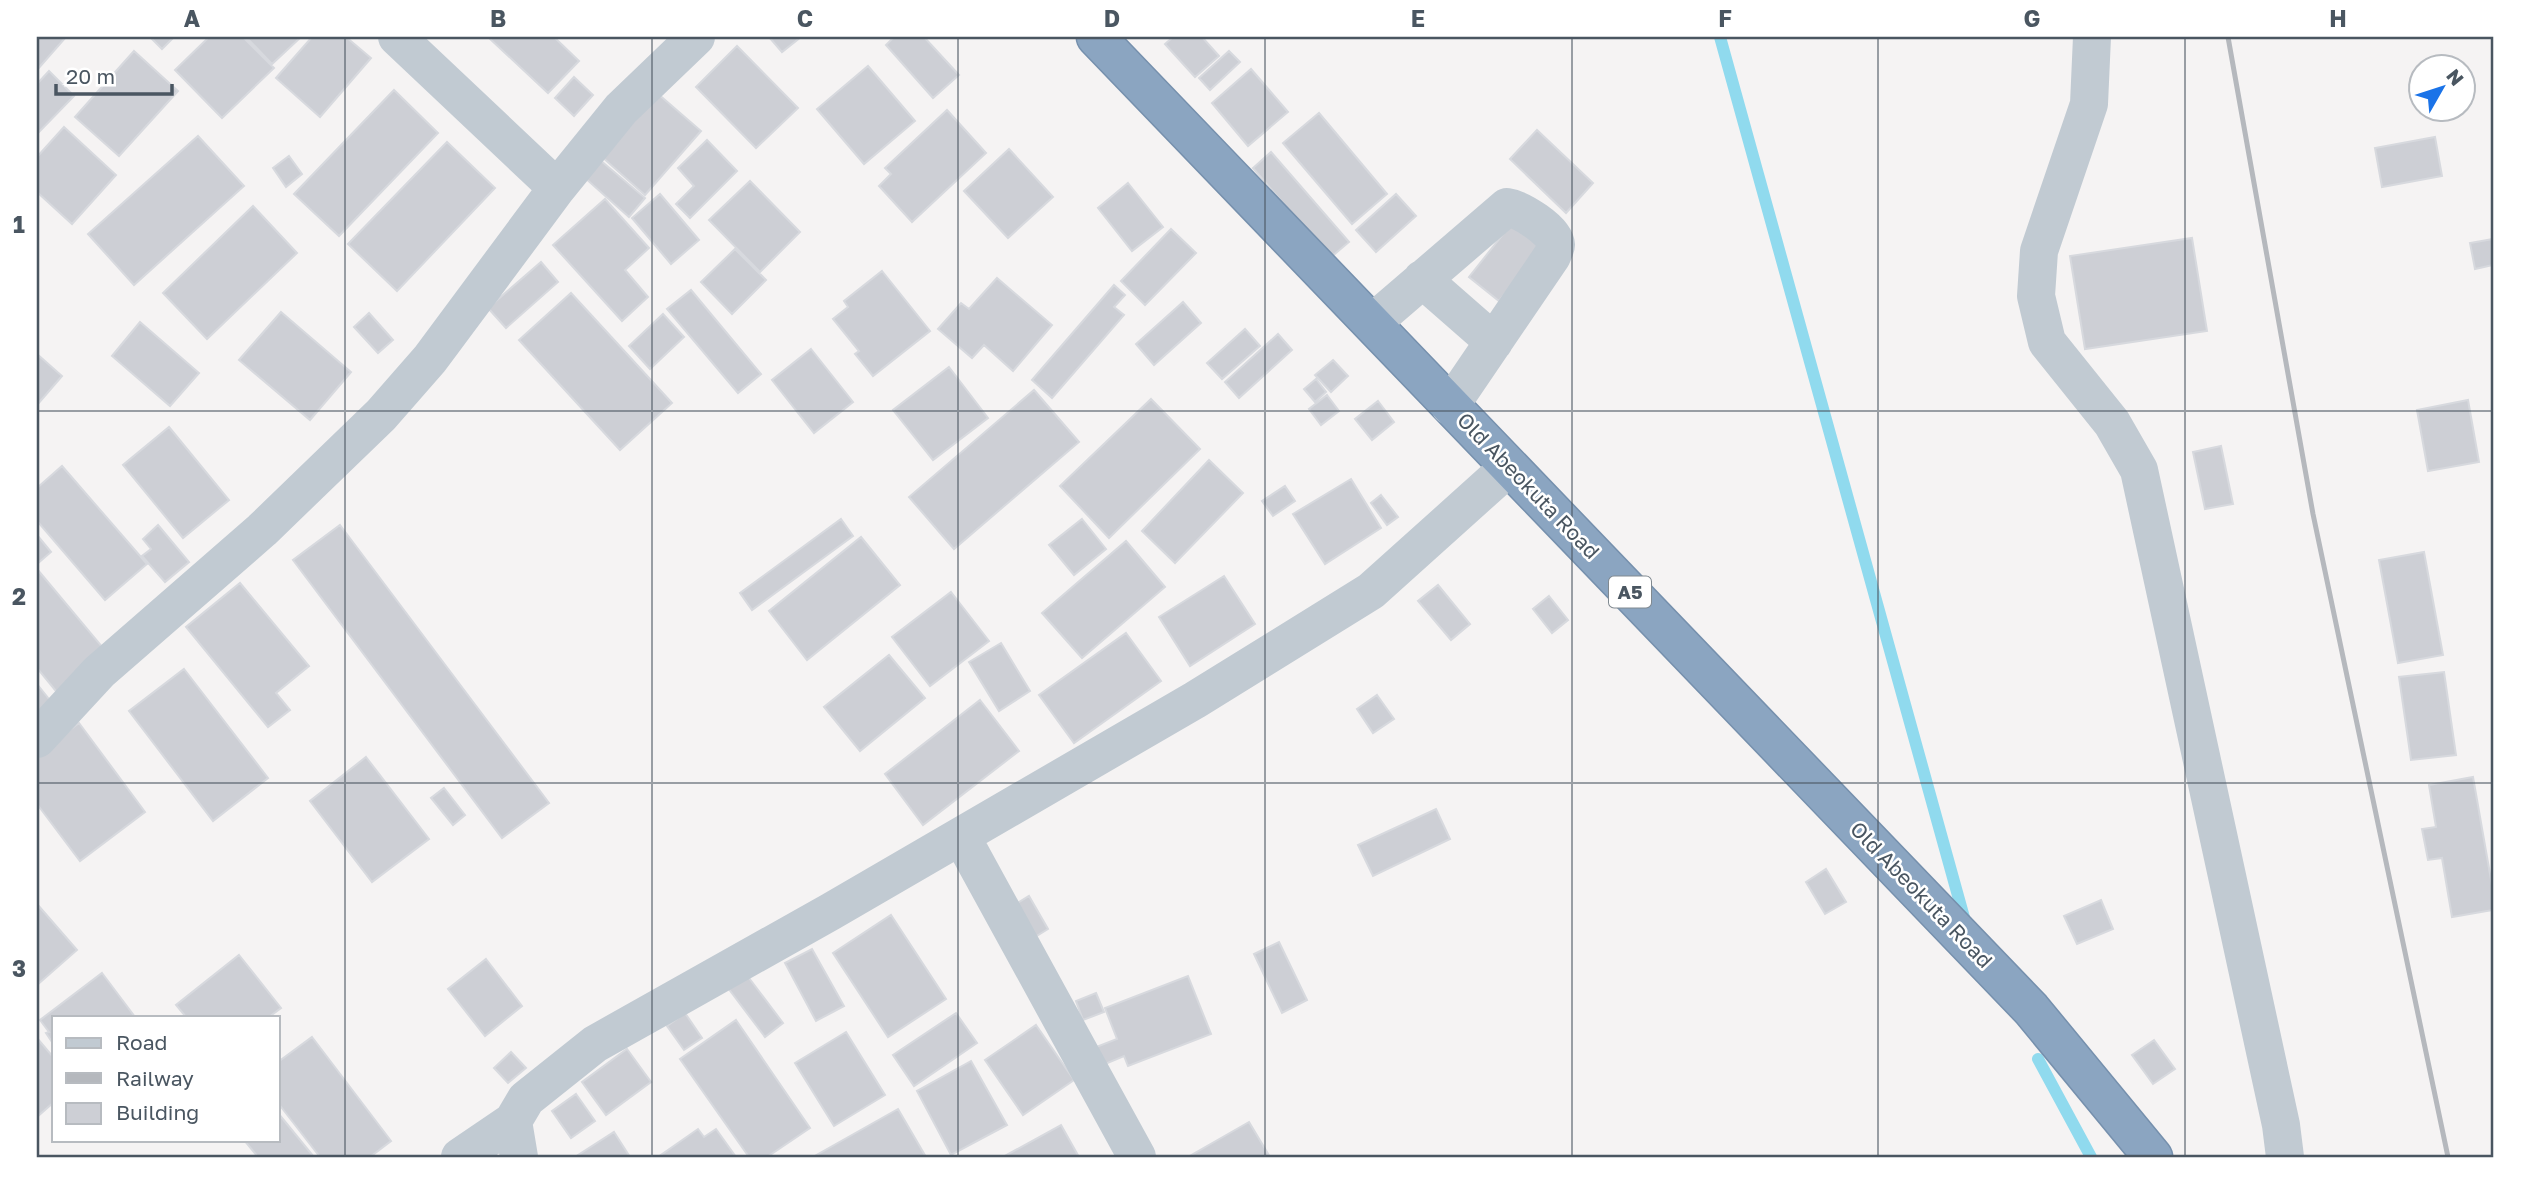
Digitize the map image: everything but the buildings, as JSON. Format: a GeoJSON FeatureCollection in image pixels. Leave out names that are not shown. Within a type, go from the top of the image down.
{"type":"FeatureCollection","features":[{"type":"Feature","properties":{"kind":"highway","name":"Old Abeokuta Road"},"geometry":{"type":"LineString","coordinates":[[1096,37],[2031,1009],[2153,1157]]}},
{"type":"Feature","properties":{"kind":"street"},"geometry":{"type":"LineString","coordinates":[[397,37],[557,188]]}},
{"type":"Feature","properties":{"kind":"street"},"geometry":{"type":"LineString","coordinates":[[37,738],[99,672],[262,530],[381,415],[430,359],[557,188],[621,109],[696,37]]}},
{"type":"Feature","properties":{"kind":"street"},"geometry":{"type":"LineString","coordinates":[[2092,37],[2089,104],[2039,251],[2036,296],[2047,342],[2112,423],[2139,470],[2281,1125],[2285,1157]]}},
{"type":"Feature","properties":{"kind":"street"},"geometry":{"type":"LineString","coordinates":[[1372,323],[1507,206],[1518,208],[1552,234],[1556,246],[1552,256],[1450,406]]}},
{"type":"Feature","properties":{"kind":"street"},"geometry":{"type":"LineString","coordinates":[[1422,279],[1494,342]]}},
{"type":"Feature","properties":{"kind":"street"},"geometry":{"type":"LineString","coordinates":[[460,1157],[516,1139],[526,1099],[595,1044],[1195,700],[1371,591],[1509,467]]}},
{"type":"Feature","properties":{"kind":"street"},"geometry":{"type":"LineString","coordinates":[[961,836],[1136,1157]]}},
{"type":"Feature","properties":{"kind":"waterway"},"geometry":{"type":"LineString","coordinates":[[1720,37],[1965,921]]}},
{"type":"Feature","properties":{"kind":"waterway"},"geometry":{"type":"LineString","coordinates":[[2038,1059],[2091,1157]]}},
{"type":"Feature","properties":{"kind":"railway"},"geometry":{"type":"LineString","coordinates":[[2228,37],[2313,514],[2448,1157]]}}]}
